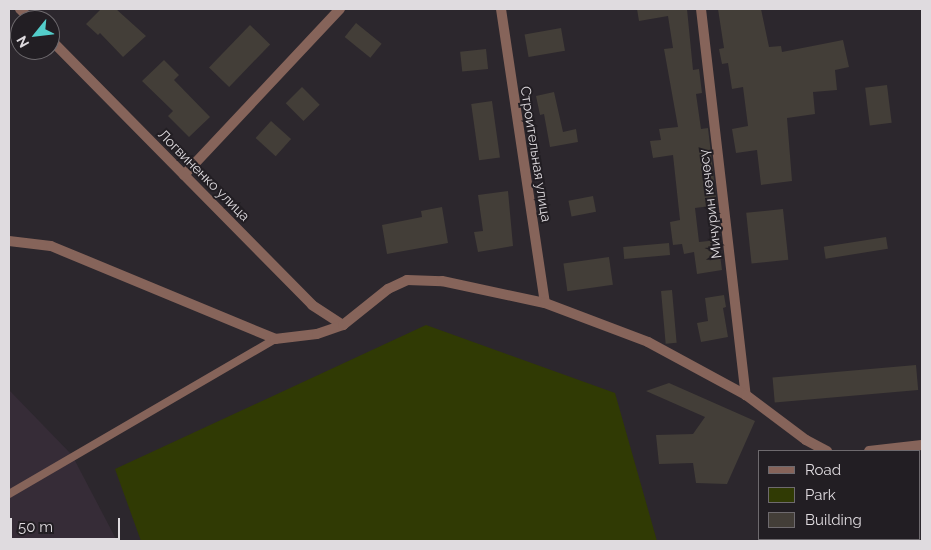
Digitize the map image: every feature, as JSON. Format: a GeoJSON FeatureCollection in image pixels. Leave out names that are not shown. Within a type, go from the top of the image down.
{"type":"FeatureCollection","features":[{"type":"Feature","properties":{"kind":"street"},"geometry":{"type":"LineString","coordinates":[[184,175],[340,9]]}},
{"type":"Feature","properties":{"kind":"street","name":"Строительная улица"},"geometry":{"type":"LineString","coordinates":[[500,9],[545,302]]}},
{"type":"Feature","properties":{"kind":"street","name":"Мичурин көчөсү"},"geometry":{"type":"LineString","coordinates":[[701,9],[746,396]]}},
{"type":"Feature","properties":{"kind":"street","name":"Логвиненко улица"},"geometry":{"type":"LineString","coordinates":[[60,49],[312,305],[343,325]]}},
{"type":"Feature","properties":{"kind":"street"},"geometry":{"type":"LineString","coordinates":[[9,241],[51,246],[275,339],[317,334],[343,325],[388,289],[407,280],[442,281],[545,302],[648,342],[746,396],[806,440],[825,450]]}},
{"type":"Feature","properties":{"kind":"street"},"geometry":{"type":"LineString","coordinates":[[878,450],[922,445]]}},
{"type":"Feature","properties":{"kind":"lane"},"geometry":{"type":"LineString","coordinates":[[9,494],[275,339]]}},
{"type":"Feature","properties":{"kind":"shaded area"},"geometry":{"type":"Polygon","coordinates":[[[9,390],[72,455],[117,541],[9,541],[9,390]]]}},
{"type":"Feature","properties":{"kind":"green space"},"geometry":{"type":"Polygon","coordinates":[[[426,325],[615,393],[657,541],[141,541],[115,469],[426,325]]]}},
{"type":"Feature","properties":{"kind":"building"},"geometry":{"type":"Polygon","coordinates":[[[101,9],[116,9],[146,36],[123,57],[100,33],[98,35],[86,24],[101,9]]]}},
{"type":"Feature","properties":{"kind":"building"},"geometry":{"type":"Polygon","coordinates":[[[637,9],[687,9],[693,70],[699,69],[702,93],[696,94],[701,129],[708,128],[717,205],[695,208],[699,242],[718,240],[722,270],[697,274],[694,252],[684,254],[682,244],[673,245],[670,222],[680,220],[673,155],[653,158],[650,141],[661,140],[659,129],[678,127],[664,49],[673,48],[668,16],[639,21],[637,9]]]}},
{"type":"Feature","properties":{"kind":"building"},"geometry":{"type":"Polygon","coordinates":[[[718,9],[761,9],[769,47],[781,46],[782,52],[843,40],[849,67],[835,70],[837,90],[813,92],[815,114],[787,118],[792,181],[761,185],[757,150],[736,153],[732,129],[748,126],[743,87],[732,89],[728,63],[722,64],[719,49],[724,48],[718,9]]]}},
{"type":"Feature","properties":{"kind":"building"},"geometry":{"type":"Polygon","coordinates":[[[356,23],[382,44],[370,58],[345,37],[356,23]]]}},
{"type":"Feature","properties":{"kind":"building"},"geometry":{"type":"Polygon","coordinates":[[[250,25],[270,44],[229,87],[209,67],[250,25]]]}},
{"type":"Feature","properties":{"kind":"building"},"geometry":{"type":"Polygon","coordinates":[[[561,28],[565,51],[529,57],[525,34],[561,28]]]}},
{"type":"Feature","properties":{"kind":"building"},"geometry":{"type":"Polygon","coordinates":[[[486,49],[488,69],[462,72],[460,52],[486,49]]]}},
{"type":"Feature","properties":{"kind":"building"},"geometry":{"type":"Polygon","coordinates":[[[164,60],[179,75],[174,80],[210,117],[189,137],[168,116],[173,111],[142,81],[164,60]]]}},
{"type":"Feature","properties":{"kind":"building"},"geometry":{"type":"Polygon","coordinates":[[[887,85],[892,123],[870,125],[865,88],[887,85]]]}},
{"type":"Feature","properties":{"kind":"building"},"geometry":{"type":"Polygon","coordinates":[[[302,87],[320,105],[303,121],[286,103],[302,87]]]}},
{"type":"Feature","properties":{"kind":"building"},"geometry":{"type":"Polygon","coordinates":[[[554,92],[563,132],[576,129],[578,142],[550,147],[544,114],[540,115],[536,96],[554,92]]]}},
{"type":"Feature","properties":{"kind":"building"},"geometry":{"type":"Polygon","coordinates":[[[492,101],[500,157],[479,160],[471,104],[492,101]]]}},
{"type":"Feature","properties":{"kind":"building"},"geometry":{"type":"Polygon","coordinates":[[[271,121],[291,139],[276,156],[256,138],[271,121]]]}},
{"type":"Feature","properties":{"kind":"building"},"geometry":{"type":"Polygon","coordinates":[[[508,191],[513,246],[478,252],[474,232],[483,231],[478,195],[508,191]]]}},
{"type":"Feature","properties":{"kind":"building"},"geometry":{"type":"Polygon","coordinates":[[[593,196],[596,212],[572,216],[568,201],[593,196]]]}},
{"type":"Feature","properties":{"kind":"building"},"geometry":{"type":"Polygon","coordinates":[[[442,207],[448,243],[387,254],[382,225],[422,217],[421,211],[442,207]]]}},
{"type":"Feature","properties":{"kind":"building"},"geometry":{"type":"Polygon","coordinates":[[[783,209],[788,260],[752,264],[746,213],[783,209]]]}},
{"type":"Feature","properties":{"kind":"building"},"geometry":{"type":"Polygon","coordinates":[[[886,237],[888,249],[826,259],[824,247],[886,237]]]}},
{"type":"Feature","properties":{"kind":"building"},"geometry":{"type":"Polygon","coordinates":[[[669,243],[670,255],[624,259],[623,247],[669,243]]]}},
{"type":"Feature","properties":{"kind":"building"},"geometry":{"type":"Polygon","coordinates":[[[609,257],[613,285],[567,291],[563,263],[609,257]]]}},
{"type":"Feature","properties":{"kind":"building"},"geometry":{"type":"Polygon","coordinates":[[[672,290],[677,343],[666,344],[661,291],[672,290]]]}},
{"type":"Feature","properties":{"kind":"building"},"geometry":{"type":"Polygon","coordinates":[[[724,295],[726,307],[723,308],[728,337],[701,342],[697,323],[708,321],[705,298],[724,295]]]}},
{"type":"Feature","properties":{"kind":"building"},"geometry":{"type":"Polygon","coordinates":[[[916,365],[918,390],[775,402],[773,378],[916,365]]]}},
{"type":"Feature","properties":{"kind":"building"},"geometry":{"type":"Polygon","coordinates":[[[669,383],[755,421],[727,484],[696,483],[693,463],[659,464],[656,435],[693,434],[705,417],[646,391],[669,383]]]}}]}
